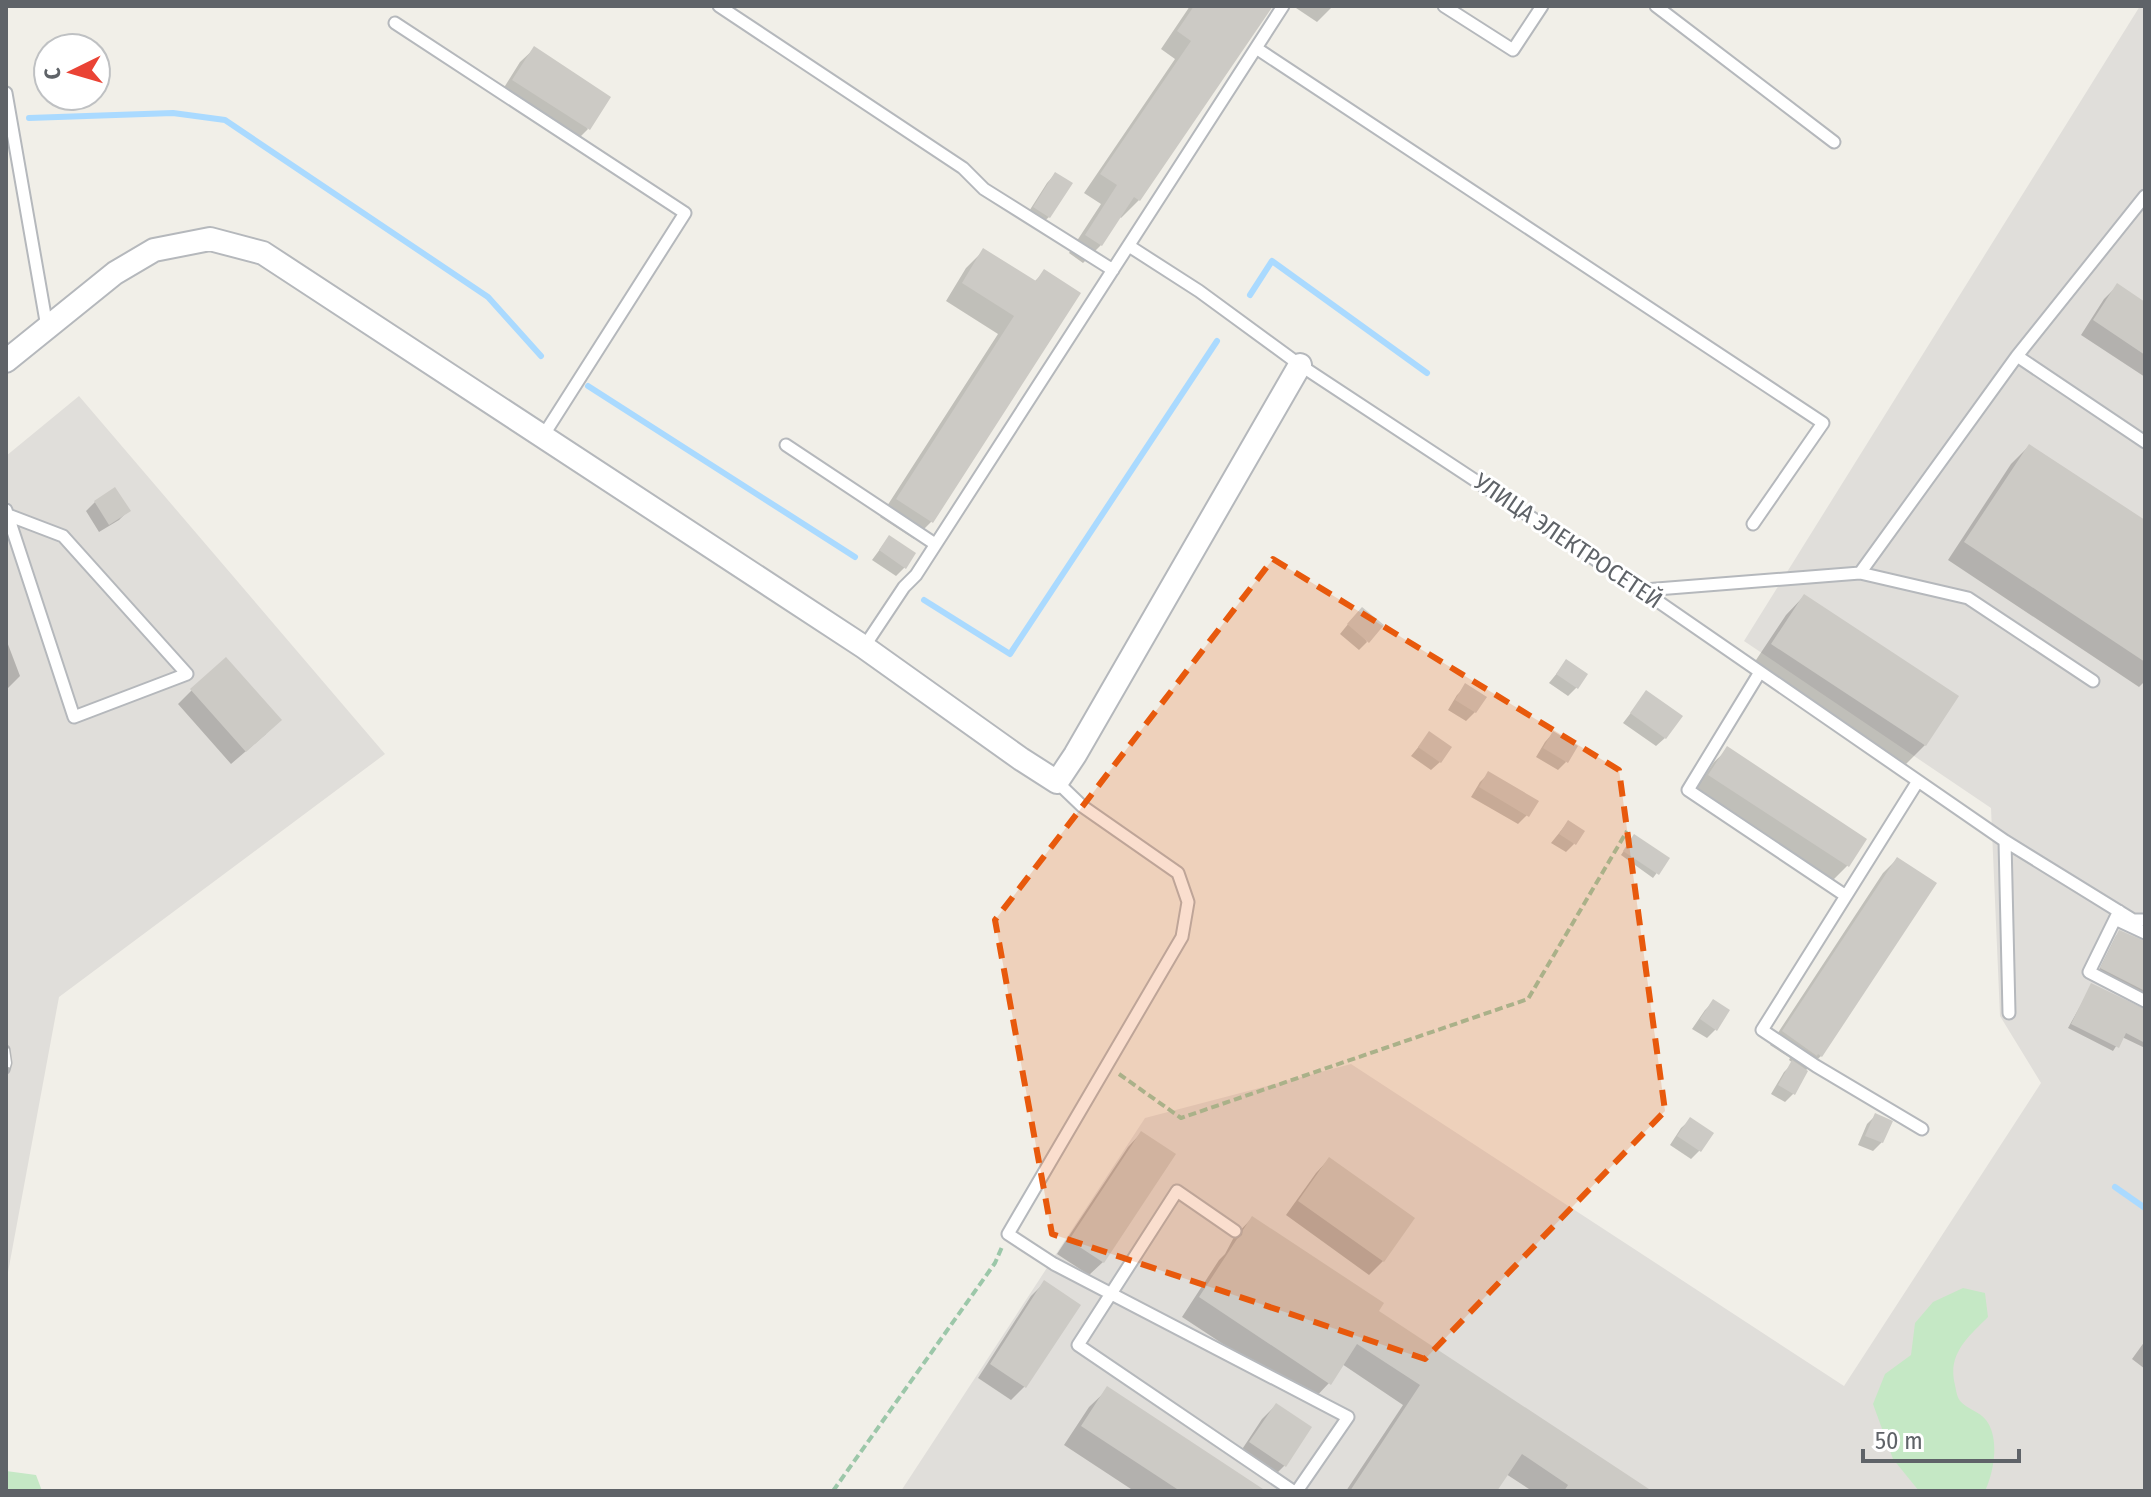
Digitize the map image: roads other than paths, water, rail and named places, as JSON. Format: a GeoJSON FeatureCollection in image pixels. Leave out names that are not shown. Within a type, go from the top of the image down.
{"type":"FeatureCollection","features":[{"type":"Feature","properties":{"kind":"street"},"geometry":{"type":"LineString","coordinates":[[6,361],[115,273],[154,250],[210,239],[263,253],[864,647],[1057,782],[1300,365]]}},
{"type":"Feature","properties":{"kind":"lane"},"geometry":{"type":"LineString","coordinates":[[719,6],[963,168],[984,189],[1113,270]]}},
{"type":"Feature","properties":{"kind":"lane"},"geometry":{"type":"LineString","coordinates":[[864,647],[935,544],[1283,6]]}},
{"type":"Feature","properties":{"kind":"lane"},"geometry":{"type":"LineString","coordinates":[[1444,6],[1513,50],[1542,6]]}},
{"type":"Feature","properties":{"kind":"lane"},"geometry":{"type":"LineString","coordinates":[[1656,6],[1834,142]]}},
{"type":"Feature","properties":{"kind":"lane"},"geometry":{"type":"LineString","coordinates":[[395,23],[685,213],[543,436]]}},
{"type":"Feature","properties":{"kind":"lane"},"geometry":{"type":"LineString","coordinates":[[1256,48],[1823,423],[1753,524]]}},
{"type":"Feature","properties":{"kind":"lane"},"geometry":{"type":"LineString","coordinates":[[6,93],[47,328]]}},
{"type":"Feature","properties":{"kind":"lane"},"geometry":{"type":"LineString","coordinates":[[1860,573],[2017,356],[2145,196]]}},
{"type":"Feature","properties":{"kind":"lane","name":"УЛИЦА ЭЛЕКТРОСЕТЕЙ"},"geometry":{"type":"LineString","coordinates":[[1129,246],[1199,291],[1300,365],[1643,591],[2117,915]]}},
{"type":"Feature","properties":{"kind":"lane"},"geometry":{"type":"LineString","coordinates":[[2017,356],[2145,442]]}},
{"type":"Feature","properties":{"kind":"lane"},"geometry":{"type":"LineString","coordinates":[[786,445],[935,544]]}},
{"type":"Feature","properties":{"kind":"lane"},"geometry":{"type":"LineString","coordinates":[[7,513],[63,536],[187,674],[74,717],[7,513]]}},
{"type":"Feature","properties":{"kind":"lane"},"geometry":{"type":"LineString","coordinates":[[1643,591],[1860,573],[1968,598],[2093,681]]}},
{"type":"Feature","properties":{"kind":"lane"},"geometry":{"type":"LineString","coordinates":[[1760,672],[1688,790],[1846,896]]}},
{"type":"Feature","properties":{"kind":"lane"},"geometry":{"type":"LineString","coordinates":[[1918,781],[1762,1030],[1922,1129]]}},
{"type":"Feature","properties":{"kind":"lane"},"geometry":{"type":"LineString","coordinates":[[1057,782],[1082,806],[1178,873],[1188,902],[1182,937],[1008,1234],[1054,1264],[1112,1294],[1348,1417],[1295,1491],[1078,1345],[1112,1294],[1177,1191],[1235,1231]]}},
{"type":"Feature","properties":{"kind":"lane"},"geometry":{"type":"LineString","coordinates":[[2005,841],[2009,1013]]}},
{"type":"Feature","properties":{"kind":"lane"},"geometry":{"type":"LineString","coordinates":[[2117,915],[2145,920]]}},
{"type":"Feature","properties":{"kind":"lane"},"geometry":{"type":"LineString","coordinates":[[2117,915],[2145,933]]}},
{"type":"Feature","properties":{"kind":"lane"},"geometry":{"type":"LineString","coordinates":[[2117,915],[2089,972],[2145,1001]]}},
{"type":"Feature","properties":{"kind":"waterway"},"geometry":{"type":"LineString","coordinates":[[29,118],[173,113],[225,120],[488,297],[541,356]]}},
{"type":"Feature","properties":{"kind":"waterway"},"geometry":{"type":"LineString","coordinates":[[1250,295],[1272,261],[1427,373]]}},
{"type":"Feature","properties":{"kind":"waterway"},"geometry":{"type":"LineString","coordinates":[[924,600],[1010,654],[1217,341]]}},
{"type":"Feature","properties":{"kind":"waterway"},"geometry":{"type":"LineString","coordinates":[[588,386],[855,557]]}},
{"type":"Feature","properties":{"kind":"waterway"},"geometry":{"type":"LineString","coordinates":[[2115,1187],[2145,1208]]}},
{"type":"Feature","properties":{"kind":"railway"},"geometry":{"type":"LineString","coordinates":[[6,1049],[6,1070]]}}]}
